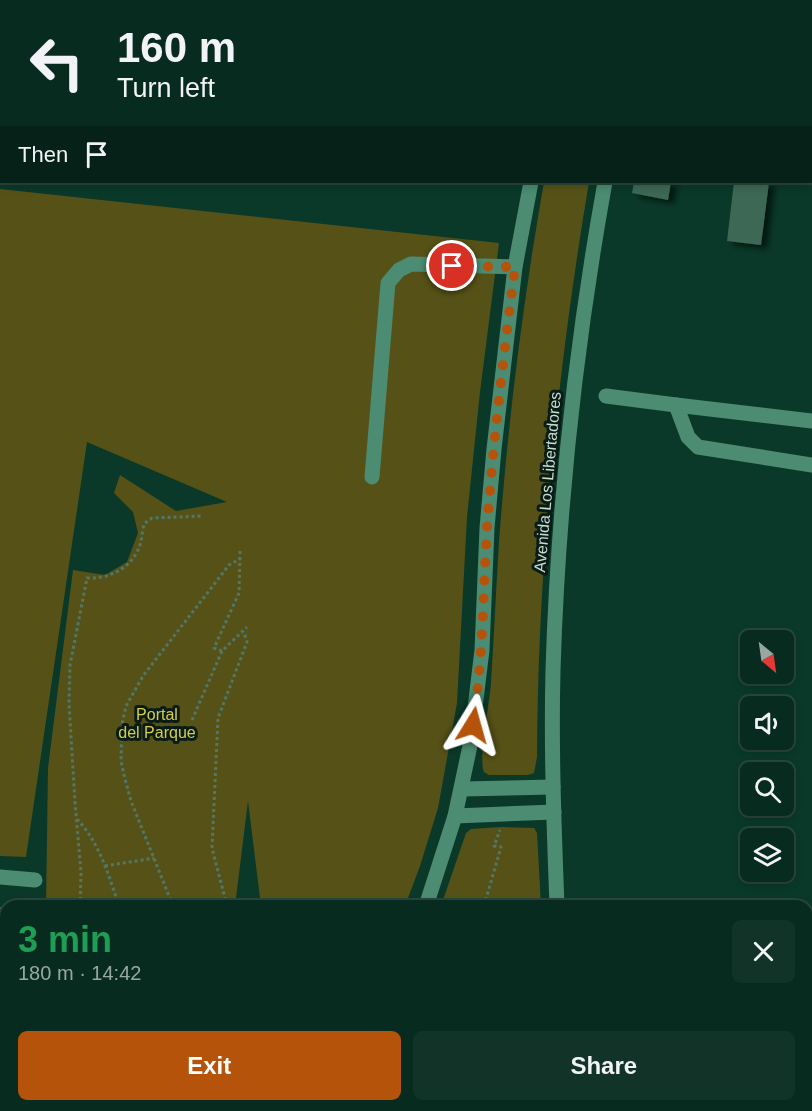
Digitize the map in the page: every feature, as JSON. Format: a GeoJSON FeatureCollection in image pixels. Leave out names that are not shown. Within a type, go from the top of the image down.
{"type":"FeatureCollection","features":[{"type":"Feature","properties":{"kind":"street"},"geometry":{"type":"LineString","coordinates":[[428,900],[456,816],[478,692],[494,449],[515,267],[531,183]]}},
{"type":"Feature","properties":{"kind":"street","name":"Avenida Los Libertadores"},"geometry":{"type":"LineString","coordinates":[[557,900],[553,787],[555,611],[566,452],[583,307],[605,183]]}},
{"type":"Feature","properties":{"kind":"street"},"geometry":{"type":"LineString","coordinates":[[372,477],[388,283],[399,270],[411,264],[515,267]]}},
{"type":"Feature","properties":{"kind":"street"},"geometry":{"type":"LineString","coordinates":[[606,396],[812,421]]}},
{"type":"Feature","properties":{"kind":"street"},"geometry":{"type":"LineString","coordinates":[[676,405],[688,437],[698,447],[812,465]]}},
{"type":"Feature","properties":{"kind":"street"},"geometry":{"type":"LineString","coordinates":[[462,789],[553,787]]}},
{"type":"Feature","properties":{"kind":"street"},"geometry":{"type":"LineString","coordinates":[[456,816],[554,812]]}},
{"type":"Feature","properties":{"kind":"street"},"geometry":{"type":"LineString","coordinates":[[0,877],[34,880]]}},
{"type":"Feature","properties":{"kind":"path"},"geometry":{"type":"LineString","coordinates":[[80,900],[81,873],[69,705],[69,665],[87,578],[111,575],[131,561],[141,541],[145,523],[152,518],[202,516]]}},
{"type":"Feature","properties":{"kind":"path"},"geometry":{"type":"LineString","coordinates":[[222,651],[214,648],[239,593],[240,549]]}},
{"type":"Feature","properties":{"kind":"path"},"geometry":{"type":"LineString","coordinates":[[171,900],[131,801],[122,768],[120,741],[122,724],[126,706],[143,676],[222,574],[232,562],[240,559]]}},
{"type":"Feature","properties":{"kind":"path"},"geometry":{"type":"LineString","coordinates":[[192,720],[222,651],[247,627]]}},
{"type":"Feature","properties":{"kind":"path"},"geometry":{"type":"LineString","coordinates":[[225,900],[212,849],[218,718],[247,642],[244,632]]}},
{"type":"Feature","properties":{"kind":"path"},"geometry":{"type":"LineString","coordinates":[[486,900],[501,847],[494,846],[504,814]]}},
{"type":"Feature","properties":{"kind":"path"},"geometry":{"type":"LineString","coordinates":[[76,818],[85,827],[105,866],[116,900]]}},
{"type":"Feature","properties":{"kind":"path"},"geometry":{"type":"LineString","coordinates":[[105,866],[154,858]]}},
{"type":"Feature","properties":{"kind":"green space"},"geometry":{"type":"Polygon","coordinates":[[[544,183],[589,183],[568,325],[551,468],[541,612],[537,757],[534,773],[489,775],[484,772],[482,756],[491,683],[507,451],[529,271],[544,183]]]}},
{"type":"Feature","properties":{"kind":"green space","name":"Portal del Parque"},"geometry":{"type":"Polygon","coordinates":[[[0,189],[499,243],[467,517],[457,703],[438,808],[407,900],[260,900],[248,801],[236,900],[46,900],[48,768],[73,570],[105,575],[127,562],[138,533],[133,512],[114,493],[120,475],[176,511],[227,502],[87,442],[26,857],[0,856],[0,189]]]}},
{"type":"Feature","properties":{"kind":"green space"},"geometry":{"type":"Polygon","coordinates":[[[534,828],[537,833],[541,900],[443,900],[466,833],[471,829],[534,828]]]}},
{"type":"Feature","properties":{"kind":"building"},"geometry":{"type":"Polygon","coordinates":[[[634,183],[671,183],[668,200],[632,193],[634,183]]]}},
{"type":"Feature","properties":{"kind":"building"},"geometry":{"type":"Polygon","coordinates":[[[734,183],[769,183],[761,245],[727,241],[734,183]]]}},
{"type":"Feature","properties":{"kind":"route"},"geometry":{"type":"LineString","coordinates":[[452,266],[515,267],[494,449],[487,528],[482,650],[473,725]]}}]}
